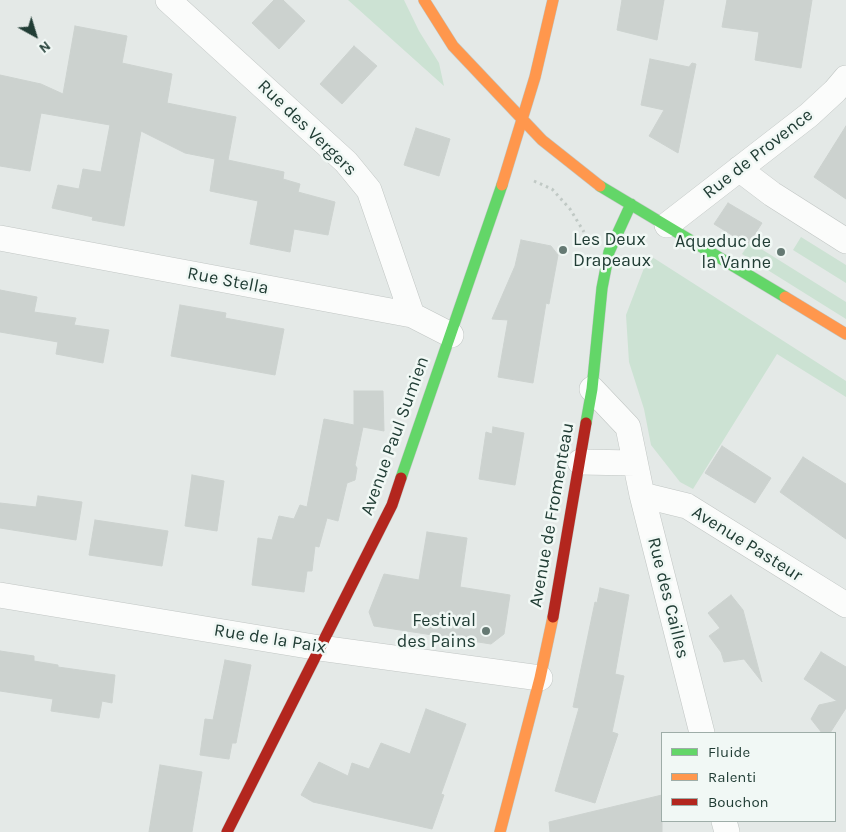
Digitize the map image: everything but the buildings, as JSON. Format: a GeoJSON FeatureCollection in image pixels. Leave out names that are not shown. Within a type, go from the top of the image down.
{"type":"FeatureCollection","features":[{"type":"Feature","properties":{"kind":"street","name":"Rue des Vergers"},"geometry":{"type":"LineString","coordinates":[[168,0],[346,162],[363,183],[368,190],[412,315]]}},
{"type":"Feature","properties":{"kind":"street"},"geometry":{"type":"LineString","coordinates":[[424,0],[452,46],[542,140],[597,184],[667,225],[764,287],[846,334]]}},
{"type":"Feature","properties":{"kind":"street","name":"Avenue Paul Sumien"},"geometry":{"type":"LineString","coordinates":[[227,832],[392,505],[451,335],[522,119],[553,0]]}},
{"type":"Feature","properties":{"kind":"street","name":"Rue de Provence"},"geometry":{"type":"LineString","coordinates":[[667,225],[809,115],[836,91],[846,78]]}},
{"type":"Feature","properties":{"kind":"street"},"geometry":{"type":"LineString","coordinates":[[739,169],[754,182],[846,241]]}},
{"type":"Feature","properties":{"kind":"street","name":"Avenue de Fromenteau"},"geometry":{"type":"LineString","coordinates":[[500,832],[540,678],[592,389],[602,288],[609,252],[631,204]]}},
{"type":"Feature","properties":{"kind":"street","name":"Rue Stella"},"geometry":{"type":"LineString","coordinates":[[0,238],[412,315],[451,335]]}},
{"type":"Feature","properties":{"kind":"street","name":"Rue des Cailles"},"geometry":{"type":"LineString","coordinates":[[592,389],[628,427],[642,495],[702,732]]}},
{"type":"Feature","properties":{"kind":"street"},"geometry":{"type":"LineString","coordinates":[[580,462],[635,463]]}},
{"type":"Feature","properties":{"kind":"street","name":"Avenue Pasteur"},"geometry":{"type":"LineString","coordinates":[[642,495],[687,506],[846,605]]}},
{"type":"Feature","properties":{"kind":"street","name":"Rue de la Paix"},"geometry":{"type":"LineString","coordinates":[[0,595],[320,648],[540,678]]}},
{"type":"Feature","properties":{"kind":"path"},"geometry":{"type":"LineString","coordinates":[[532,181],[552,189],[570,209],[586,238]]}},
{"type":"Feature","properties":{"kind":"green space"},"geometry":{"type":"Polygon","coordinates":[[[348,0],[404,0],[419,31],[439,63],[444,86],[348,0]]]}},
{"type":"Feature","properties":{"kind":"green space"},"geometry":{"type":"Polygon","coordinates":[[[801,237],[846,265],[846,283],[793,250],[801,237]]]}},
{"type":"Feature","properties":{"kind":"green space"},"geometry":{"type":"Polygon","coordinates":[[[750,242],[846,302],[846,319],[742,254],[750,242]]]}},
{"type":"Feature","properties":{"kind":"green space"},"geometry":{"type":"Polygon","coordinates":[[[649,255],[846,381],[846,397],[777,354],[693,489],[680,482],[651,445],[644,409],[629,362],[626,315],[649,255]]]}},
{"type":"Feature","properties":{"kind":"traffic: fast"},"geometry":{"type":"LineString","coordinates":[[401,478],[502,185]]}},
{"type":"Feature","properties":{"kind":"traffic: fast"},"geometry":{"type":"LineString","coordinates":[[600,186],[785,297]]}},
{"type":"Feature","properties":{"kind":"traffic: fast"},"geometry":{"type":"LineString","coordinates":[[586,423],[592,389],[602,288],[609,252],[631,204]]}},
{"type":"Feature","properties":{"kind":"traffic: slow"},"geometry":{"type":"LineString","coordinates":[[424,0],[453,46],[542,140],[600,186]]}},
{"type":"Feature","properties":{"kind":"traffic: slow"},"geometry":{"type":"LineString","coordinates":[[502,185],[535,77],[553,0]]}},
{"type":"Feature","properties":{"kind":"traffic: slow"},"geometry":{"type":"LineString","coordinates":[[785,297],[846,334]]}},
{"type":"Feature","properties":{"kind":"traffic: slow"},"geometry":{"type":"LineString","coordinates":[[500,832],[540,678],[553,617]]}},
{"type":"Feature","properties":{"kind":"traffic: jam"},"geometry":{"type":"LineString","coordinates":[[553,617],[586,423]]}},
{"type":"Feature","properties":{"kind":"traffic: jam"},"geometry":{"type":"LineString","coordinates":[[227,832],[392,505],[401,478]]}},
{"type":"Feature","properties":{"kind":"place","name":"Les Deux Drapeaux"},"geometry":{"type":"Point","coordinates":[563,250]}},
{"type":"Feature","properties":{"kind":"place","name":"Aqueduc de la Vanne"},"geometry":{"type":"Point","coordinates":[781,252]}},
{"type":"Feature","properties":{"kind":"place","name":"Festival des Pains"},"geometry":{"type":"Point","coordinates":[486,631]}}]}
